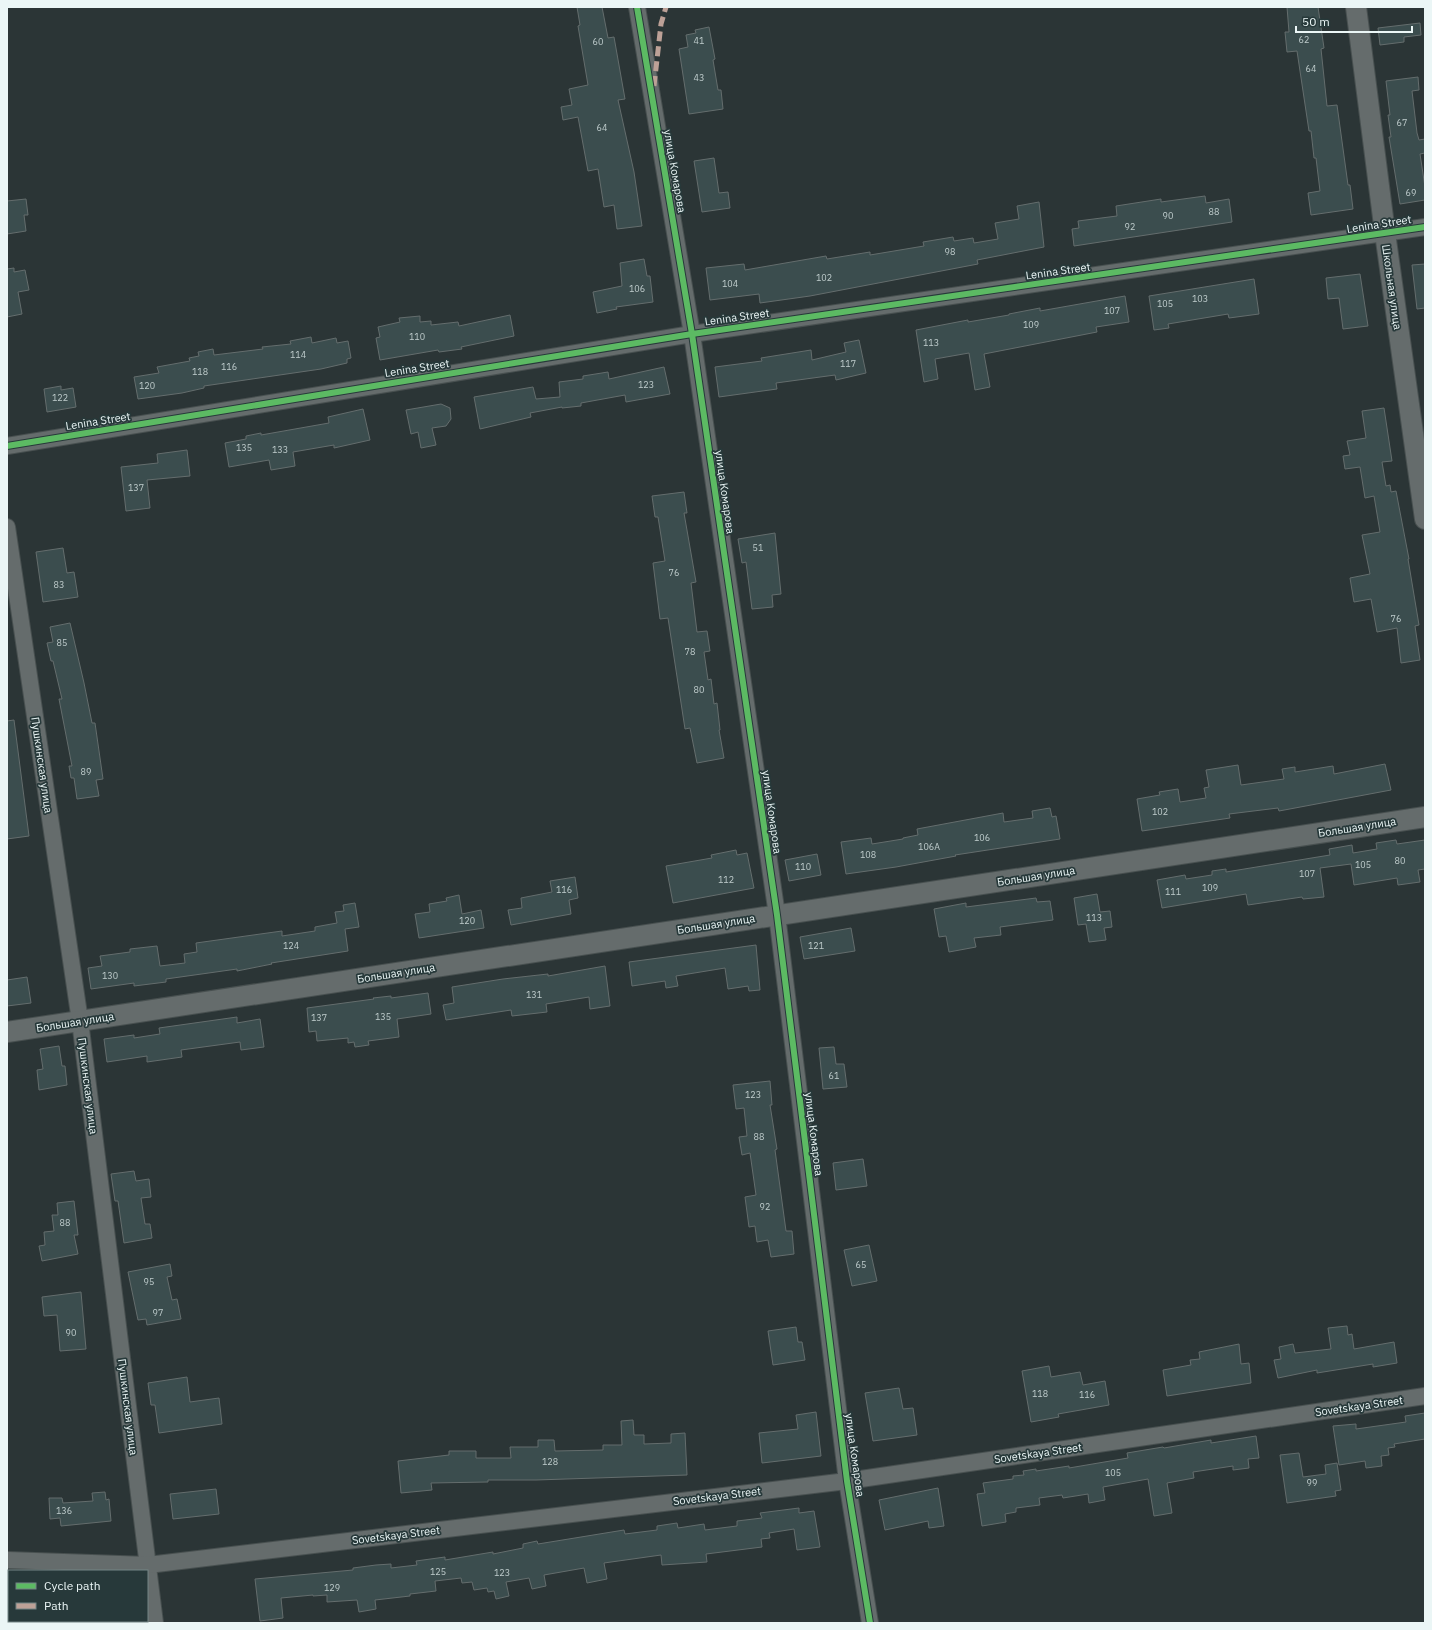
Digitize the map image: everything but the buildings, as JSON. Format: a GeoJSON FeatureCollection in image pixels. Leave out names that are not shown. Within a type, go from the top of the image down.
{"type":"FeatureCollection","features":[{"type":"Feature","properties":{"kind":"street","name":"улица Комарова"},"geometry":{"type":"LineString","coordinates":[[637,7],[692,334],[777,915],[847,1481],[870,1623]]}},
{"type":"Feature","properties":{"kind":"street","name":"Школьная улица"},"geometry":{"type":"LineString","coordinates":[[1356,7],[1385,234],[1425,519]]}},
{"type":"Feature","properties":{"kind":"street","name":"Lenina Street"},"geometry":{"type":"LineString","coordinates":[[7,446],[692,334],[1425,227]]}},
{"type":"Feature","properties":{"kind":"street","name":"Пушкинская улица"},"geometry":{"type":"LineString","coordinates":[[7,527],[80,1021],[155,1623]]}},
{"type":"Feature","properties":{"kind":"street","name":"Большая улица"},"geometry":{"type":"LineString","coordinates":[[7,1032],[1425,817]]}},
{"type":"Feature","properties":{"kind":"street","name":"Sovetskaya Street"},"geometry":{"type":"LineString","coordinates":[[7,1560],[148,1565],[847,1481],[1425,1396]]}},
{"type":"Feature","properties":{"kind":"marked path"},"geometry":{"type":"LineString","coordinates":[[654,86],[661,24],[666,7]]}},
{"type":"Feature","properties":{"kind":"cycle path"},"geometry":{"type":"LineString","coordinates":[[637,7],[692,334],[777,915],[847,1481],[870,1623]]}},
{"type":"Feature","properties":{"kind":"cycle path"},"geometry":{"type":"LineString","coordinates":[[7,446],[692,334],[1425,227]]}}]}
